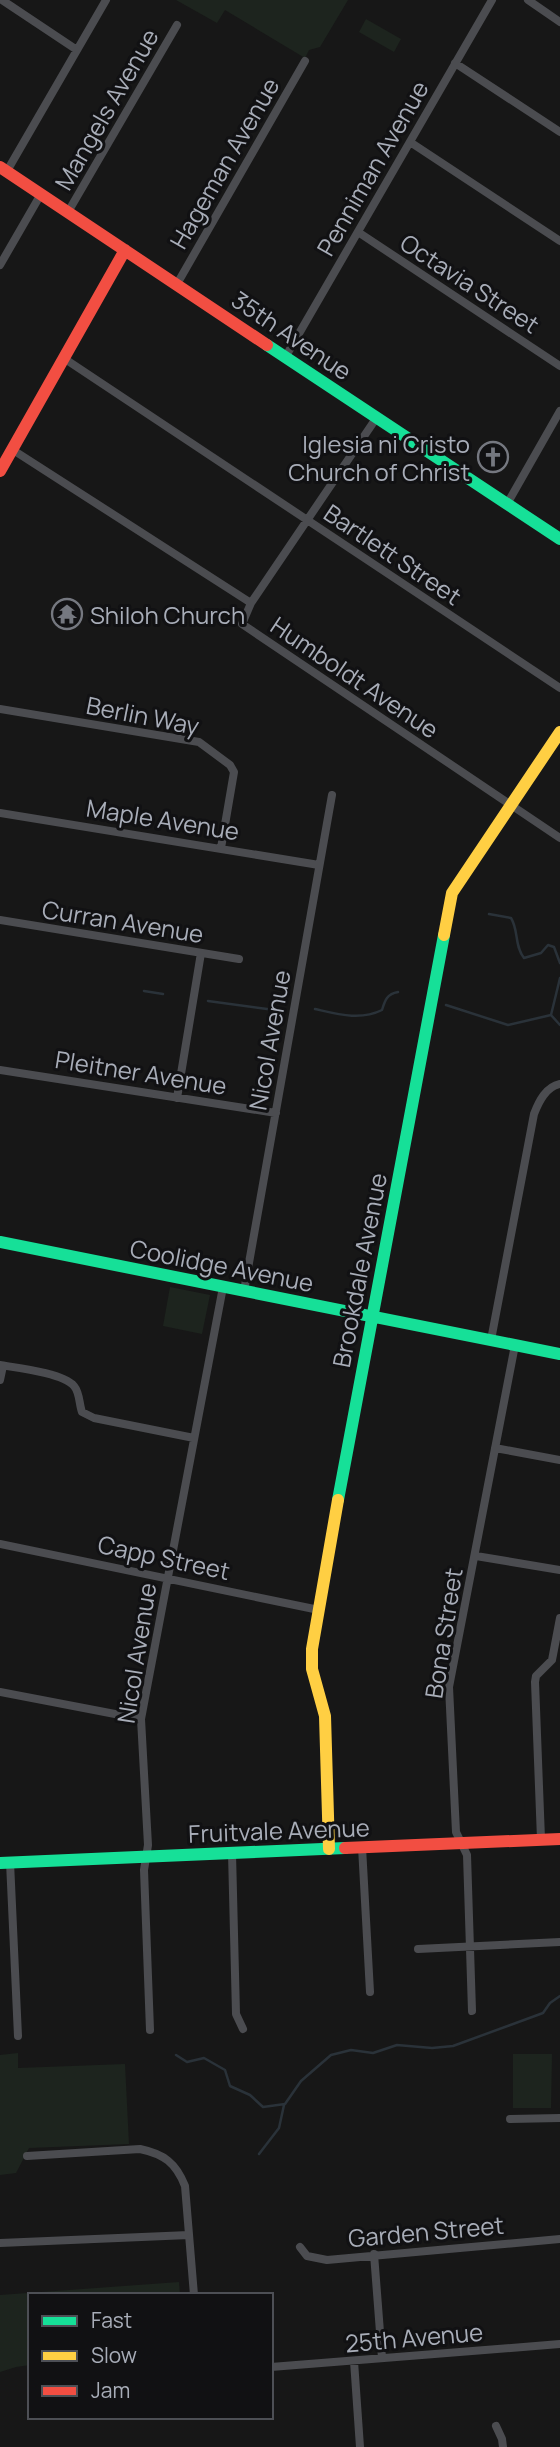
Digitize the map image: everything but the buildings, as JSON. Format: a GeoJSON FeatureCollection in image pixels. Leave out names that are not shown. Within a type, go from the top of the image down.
{"type":"FeatureCollection","features":[{"type":"Feature","properties":{"kind":"street"},"geometry":{"type":"LineString","coordinates":[[2,0],[77,50]]}},
{"type":"Feature","properties":{"kind":"street"},"geometry":{"type":"LineString","coordinates":[[3,169],[106,0]]}},
{"type":"Feature","properties":{"kind":"street","name":"Penniman Avenue"},"geometry":{"type":"LineString","coordinates":[[286,356],[492,0]]}},
{"type":"Feature","properties":{"kind":"street"},"geometry":{"type":"LineString","coordinates":[[528,0],[560,22]]}},
{"type":"Feature","properties":{"kind":"street","name":"Mangels Avenue"},"geometry":{"type":"LineString","coordinates":[[68,212],[177,25]]}},
{"type":"Feature","properties":{"kind":"street","name":"Hageman Avenue"},"geometry":{"type":"LineString","coordinates":[[177,284],[305,61]]}},
{"type":"Feature","properties":{"kind":"street"},"geometry":{"type":"LineString","coordinates":[[455,63],[560,132]]}},
{"type":"Feature","properties":{"kind":"street"},"geometry":{"type":"LineString","coordinates":[[410,142],[560,241]]}},
{"type":"Feature","properties":{"kind":"street","name":"35th Avenue"},"geometry":{"type":"LineString","coordinates":[[3,169],[560,539]]}},
{"type":"Feature","properties":{"kind":"street"},"geometry":{"type":"LineString","coordinates":[[0,265],[41,194]]}},
{"type":"Feature","properties":{"kind":"street","name":"Octavia Street"},"geometry":{"type":"LineString","coordinates":[[358,232],[560,366]]}},
{"type":"Feature","properties":{"kind":"street"},"geometry":{"type":"LineString","coordinates":[[0,471],[125,250]]}},
{"type":"Feature","properties":{"kind":"street","name":"Bartlett Street"},"geometry":{"type":"LineString","coordinates":[[65,359],[560,688]]}},
{"type":"Feature","properties":{"kind":"street"},"geometry":{"type":"LineString","coordinates":[[508,504],[560,412]]}},
{"type":"Feature","properties":{"kind":"street"},"geometry":{"type":"LineString","coordinates":[[251,603],[377,417]]}},
{"type":"Feature","properties":{"kind":"street","name":"Humboldt Avenue"},"geometry":{"type":"LineString","coordinates":[[13,450],[251,603],[242,624],[560,838]]}},
{"type":"Feature","properties":{"kind":"street","name":"Berlin Way"},"geometry":{"type":"LineString","coordinates":[[0,709],[199,742],[230,765],[234,772],[221,848]]}},
{"type":"Feature","properties":{"kind":"street","name":"Brookdale Avenue"},"geometry":{"type":"LineString","coordinates":[[330,1849],[325,1716],[312,1669],[312,1649],[452,893],[560,732]]}},
{"type":"Feature","properties":{"kind":"street","name":"Nicol Avenue"},"geometry":{"type":"LineString","coordinates":[[244,1291],[332,796]]}},
{"type":"Feature","properties":{"kind":"street","name":"Maple Avenue"},"geometry":{"type":"LineString","coordinates":[[0,813],[319,865]]}},
{"type":"Feature","properties":{"kind":"street","name":"Curran Avenue"},"geometry":{"type":"LineString","coordinates":[[0,920],[239,959]]}},
{"type":"Feature","properties":{"kind":"street"},"geometry":{"type":"LineString","coordinates":[[177,1098],[201,953]]}},
{"type":"Feature","properties":{"kind":"street","name":"Pleitner Avenue"},"geometry":{"type":"LineString","coordinates":[[0,1070],[276,1113]]}},
{"type":"Feature","properties":{"kind":"street"},"geometry":{"type":"LineString","coordinates":[[491,1340],[534,1114],[539,1099],[555,1084],[560,1084]]}},
{"type":"Feature","properties":{"kind":"street","name":"Coolidge Avenue"},"geometry":{"type":"LineString","coordinates":[[0,1242],[560,1353]]}},
{"type":"Feature","properties":{"kind":"street","name":"Nicol Avenue"},"geometry":{"type":"LineString","coordinates":[[150,2030],[144,1870],[148,1846],[141,1719],[223,1287]]}},
{"type":"Feature","properties":{"kind":"street","name":"Bona Street"},"geometry":{"type":"LineString","coordinates":[[472,2011],[467,1855],[456,1832],[449,1687],[515,1345]]}},
{"type":"Feature","properties":{"kind":"street"},"geometry":{"type":"LineString","coordinates":[[0,1380],[1,1365],[59,1377],[73,1384],[82,1412],[94,1418],[194,1438]]}},
{"type":"Feature","properties":{"kind":"street"},"geometry":{"type":"LineString","coordinates":[[495,1448],[560,1460]]}},
{"type":"Feature","properties":{"kind":"street","name":"Capp Street"},"geometry":{"type":"LineString","coordinates":[[0,1544],[319,1609]]}},
{"type":"Feature","properties":{"kind":"street"},"geometry":{"type":"LineString","coordinates":[[475,1556],[560,1570]]}},
{"type":"Feature","properties":{"kind":"street"},"geometry":{"type":"LineString","coordinates":[[541,1839],[535,1682],[536,1676],[551,1660],[560,1618]]}},
{"type":"Feature","properties":{"kind":"street"},"geometry":{"type":"LineString","coordinates":[[0,1692],[141,1719]]}},
{"type":"Feature","properties":{"kind":"street","name":"Fruitvale Avenue"},"geometry":{"type":"LineString","coordinates":[[5,1862],[560,1839]]}},
{"type":"Feature","properties":{"kind":"street"},"geometry":{"type":"LineString","coordinates":[[362,1847],[370,1992]]}},
{"type":"Feature","properties":{"kind":"street"},"geometry":{"type":"LineString","coordinates":[[232,1853],[236,2014],[243,2029]]}},
{"type":"Feature","properties":{"kind":"street"},"geometry":{"type":"LineString","coordinates":[[5,1862],[19,2036]]}},
{"type":"Feature","properties":{"kind":"street"},"geometry":{"type":"LineString","coordinates":[[418,1949],[560,1942]]}},
{"type":"Feature","properties":{"kind":"street"},"geometry":{"type":"LineString","coordinates":[[510,2119],[560,2118]]}},
{"type":"Feature","properties":{"kind":"street"},"geometry":{"type":"LineString","coordinates":[[27,2156],[132,2150],[157,2152],[170,2160],[179,2172],[184,2186],[194,2293]]}},
{"type":"Feature","properties":{"kind":"street"},"geometry":{"type":"LineString","coordinates":[[0,2243],[189,2235]]}},
{"type":"Feature","properties":{"kind":"street","name":"Garden Street"},"geometry":{"type":"LineString","coordinates":[[300,2247],[307,2256],[327,2260],[560,2239]]}},
{"type":"Feature","properties":{"kind":"street"},"geometry":{"type":"LineString","coordinates":[[374,2254],[382,2358]]}},
{"type":"Feature","properties":{"kind":"street","name":"25th Avenue"},"geometry":{"type":"LineString","coordinates":[[273,2367],[560,2343]]}},
{"type":"Feature","properties":{"kind":"street"},"geometry":{"type":"LineString","coordinates":[[354,2361],[360,2447]]}},
{"type":"Feature","properties":{"kind":"street"},"geometry":{"type":"LineString","coordinates":[[496,2427],[503,2447]]}},
{"type":"Feature","properties":{"kind":"shaded area"},"geometry":{"type":"Polygon","coordinates":[[[176,0],[348,0],[320,47],[309,50],[305,58],[225,10],[217,23],[176,0]]]}},
{"type":"Feature","properties":{"kind":"shaded area"},"geometry":{"type":"Polygon","coordinates":[[[366,19],[401,39],[394,52],[359,32],[366,19]]]}},
{"type":"Feature","properties":{"kind":"shaded area"},"geometry":{"type":"Polygon","coordinates":[[[170,1287],[210,1295],[202,1334],[163,1326],[170,1287]]]}},
{"type":"Feature","properties":{"kind":"shaded area"},"geometry":{"type":"Polygon","coordinates":[[[18,2053],[18,2068],[125,2064],[129,2144],[29,2148],[16,2173],[0,2175],[0,2055],[18,2053]]]}},
{"type":"Feature","properties":{"kind":"shaded area"},"geometry":{"type":"Polygon","coordinates":[[[513,2054],[552,2054],[551,2108],[513,2108],[513,2054]]]}},
{"type":"Feature","properties":{"kind":"shaded area"},"geometry":{"type":"Polygon","coordinates":[[[179,2282],[180,2293],[28,2293],[28,2365],[0,2372],[0,2295],[179,2282]]]}},
{"type":"Feature","properties":{"kind":"waterway"},"geometry":{"type":"LineString","coordinates":[[489,914],[511,918],[524,958],[541,953],[548,945],[554,947],[560,963]]}},
{"type":"Feature","properties":{"kind":"waterway"},"geometry":{"type":"LineString","coordinates":[[551,1015],[560,978]]}},
{"type":"Feature","properties":{"kind":"waterway"},"geometry":{"type":"LineString","coordinates":[[144,991],[163,994]]}},
{"type":"Feature","properties":{"kind":"waterway"},"geometry":{"type":"LineString","coordinates":[[315,1009],[365,1015],[382,1010],[387,998],[398,992]]}},
{"type":"Feature","properties":{"kind":"waterway"},"geometry":{"type":"LineString","coordinates":[[208,1001],[282,1011]]}},
{"type":"Feature","properties":{"kind":"waterway"},"geometry":{"type":"LineString","coordinates":[[446,1005],[508,1025],[551,1015]]}},
{"type":"Feature","properties":{"kind":"waterway"},"geometry":{"type":"LineString","coordinates":[[551,1015],[560,1025]]}},
{"type":"Feature","properties":{"kind":"waterway"},"geometry":{"type":"LineString","coordinates":[[176,2055],[187,2062],[204,2058],[225,2070],[230,2086],[250,2095],[263,2107],[285,2104],[301,2081],[331,2055],[351,2050],[373,2053],[397,2045],[432,2048],[453,2046],[543,2013],[550,2003],[560,1996]]}},
{"type":"Feature","properties":{"kind":"waterway"},"geometry":{"type":"LineString","coordinates":[[259,2154],[279,2128],[284,2105]]}},
{"type":"Feature","properties":{"kind":"traffic: fast"},"geometry":{"type":"LineString","coordinates":[[267,345],[560,539]]}},
{"type":"Feature","properties":{"kind":"traffic: fast"},"geometry":{"type":"LineString","coordinates":[[338,1500],[444,935]]}},
{"type":"Feature","properties":{"kind":"traffic: fast"},"geometry":{"type":"LineString","coordinates":[[0,1242],[560,1354]]}},
{"type":"Feature","properties":{"kind":"traffic: fast"},"geometry":{"type":"LineString","coordinates":[[0,1863],[345,1848]]}},
{"type":"Feature","properties":{"kind":"traffic: slow"},"geometry":{"type":"LineString","coordinates":[[444,935],[452,893],[560,732]]}},
{"type":"Feature","properties":{"kind":"traffic: slow"},"geometry":{"type":"LineString","coordinates":[[329,1849],[325,1716],[312,1669],[312,1649],[338,1500]]}},
{"type":"Feature","properties":{"kind":"traffic: jam"},"geometry":{"type":"LineString","coordinates":[[0,167],[267,345]]}},
{"type":"Feature","properties":{"kind":"traffic: jam"},"geometry":{"type":"LineString","coordinates":[[0,471],[125,250]]}},
{"type":"Feature","properties":{"kind":"traffic: jam"},"geometry":{"type":"LineString","coordinates":[[345,1848],[560,1839]]}},
{"type":"Feature","properties":{"kind":"place","name":"Iglesia ni Cristo Church of Christ"},"geometry":{"type":"Point","coordinates":[493,457]}},
{"type":"Feature","properties":{"kind":"place","name":"Shiloh Church"},"geometry":{"type":"Point","coordinates":[67,614]}}]}
